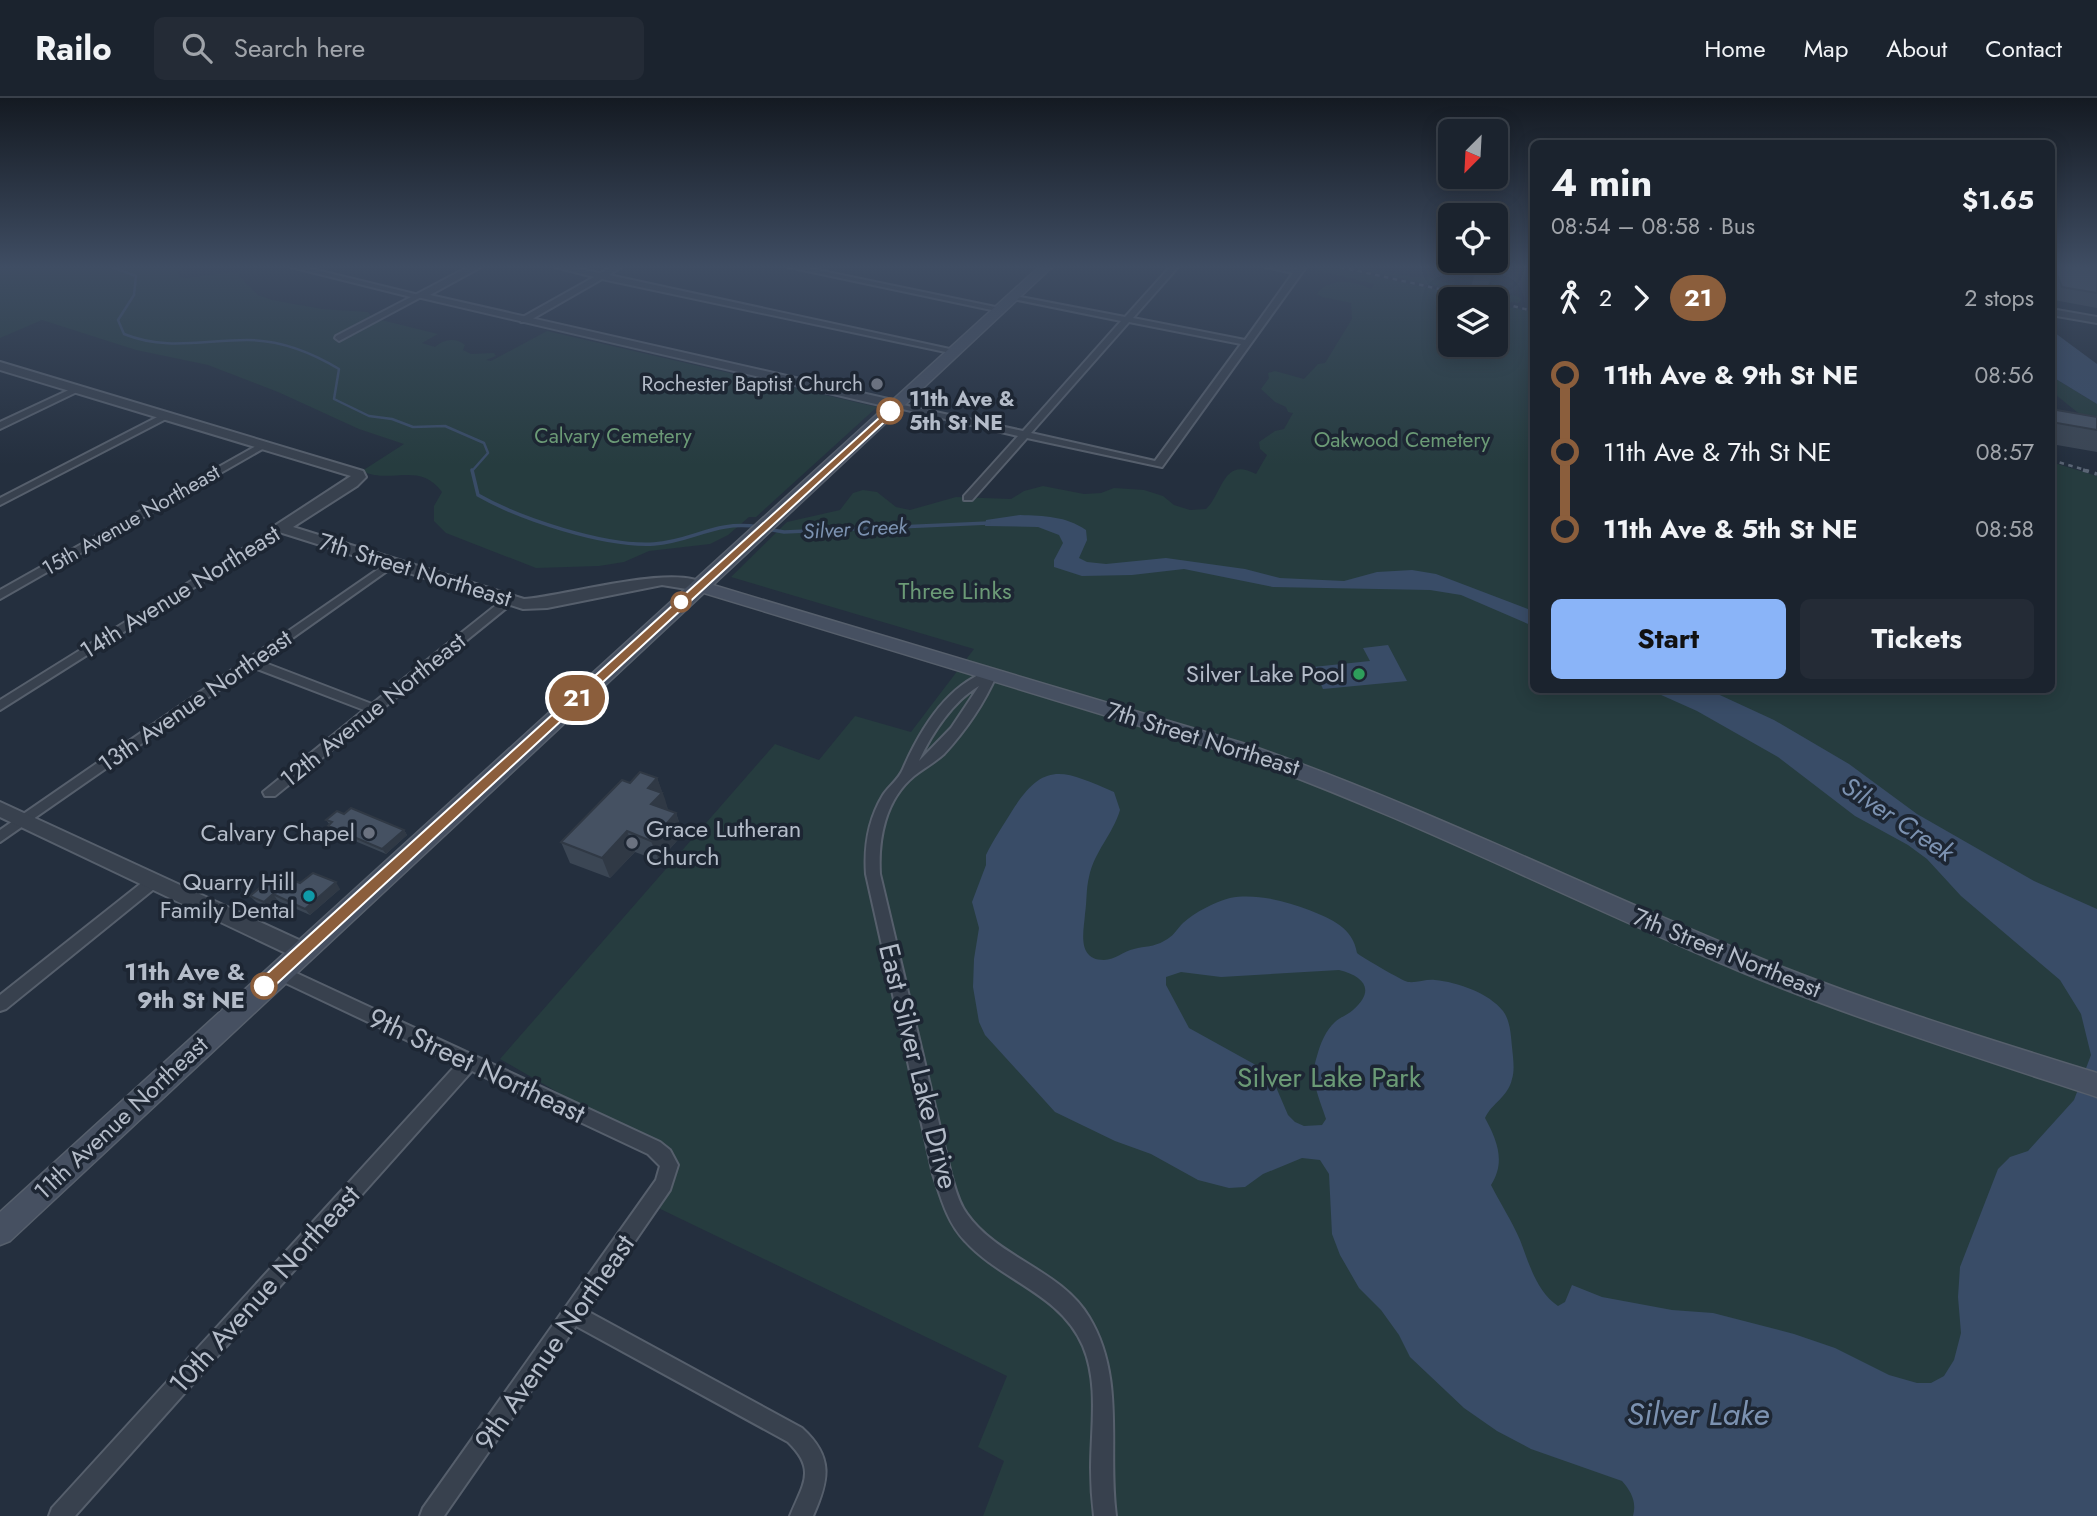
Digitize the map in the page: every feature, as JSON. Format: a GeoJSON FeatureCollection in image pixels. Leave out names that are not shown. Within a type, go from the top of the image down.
{"type":"FeatureCollection","features":[{"type":"Feature","properties":{"kind":"main road","name":"11th Avenue Northeast"},"geometry":{"type":"LineString","coordinates":[[0,1231],[975,333]]}},
{"type":"Feature","properties":{"kind":"main road","name":"7th Street Northeast"},"geometry":{"type":"LineString","coordinates":[[699,586],[1326,778],[1450,830],[1756,968],[1886,1016],[2097,1085]]}},
{"type":"Feature","properties":{"kind":"street"},"geometry":{"type":"LineString","coordinates":[[339,338],[348,333]]}},
{"type":"Feature","properties":{"kind":"street"},"geometry":{"type":"LineString","coordinates":[[582,333],[1158,465],[1254,333]]}},
{"type":"Feature","properties":{"kind":"street"},"geometry":{"type":"LineString","coordinates":[[872,333],[955,351]]}},
{"type":"Feature","properties":{"kind":"street"},"geometry":{"type":"LineString","coordinates":[[968,498],[1114,333]]}},
{"type":"Feature","properties":{"kind":"street"},"geometry":{"type":"LineString","coordinates":[[1195,333],[1247,343]]}},
{"type":"Feature","properties":{"kind":"street"},"geometry":{"type":"LineString","coordinates":[[0,366],[262,445]]}},
{"type":"Feature","properties":{"kind":"street"},"geometry":{"type":"LineString","coordinates":[[0,426],[76,390]]}},
{"type":"Feature","properties":{"kind":"street"},"geometry":{"type":"LineString","coordinates":[[0,502],[165,416]]}},
{"type":"Feature","properties":{"kind":"street","name":"14th Avenue Northeast"},"geometry":{"type":"LineString","coordinates":[[0,706],[359,477],[355,472],[262,445]]}},
{"type":"Feature","properties":{"kind":"street","name":"15th Avenue Northeast"},"geometry":{"type":"LineString","coordinates":[[0,595],[262,445]]}},
{"type":"Feature","properties":{"kind":"street","name":"7th Street Northeast"},"geometry":{"type":"LineString","coordinates":[[281,528],[523,604],[547,603],[662,580],[678,580],[699,586]]}},
{"type":"Feature","properties":{"kind":"street","name":"13th Avenue Northeast"},"geometry":{"type":"LineString","coordinates":[[0,837],[390,564]]}},
{"type":"Feature","properties":{"kind":"street","name":"12th Avenue Northeast"},"geometry":{"type":"LineString","coordinates":[[270,792],[509,601]]}},
{"type":"Feature","properties":{"kind":"street"},"geometry":{"type":"LineString","coordinates":[[252,662],[374,709]]}},
{"type":"Feature","properties":{"kind":"street","name":"East Silver Lake Drive"},"geometry":{"type":"LineString","coordinates":[[908,774],[925,764],[945,744],[983,693],[991,674]]}},
{"type":"Feature","properties":{"kind":"street","name":"East Silver Lake Drive"},"geometry":{"type":"LineString","coordinates":[[991,674],[965,689],[950,704],[912,757],[908,774],[876,822],[871,848],[872,865],[942,1174],[958,1218],[970,1233],[998,1257],[1068,1305],[1090,1339],[1104,1384],[1102,1481],[1105,1516]]}},
{"type":"Feature","properties":{"kind":"street"},"geometry":{"type":"LineString","coordinates":[[0,809],[302,951]]}},
{"type":"Feature","properties":{"kind":"street"},"geometry":{"type":"LineString","coordinates":[[0,1004],[154,881]]}},
{"type":"Feature","properties":{"kind":"street","name":"9th Street Northeast"},"geometry":{"type":"LineString","coordinates":[[279,972],[654,1148],[664,1156],[669,1165]]}},
{"type":"Feature","properties":{"kind":"street","name":"10th Avenue Northeast"},"geometry":{"type":"LineString","coordinates":[[60,1516],[469,1062]]}},
{"type":"Feature","properties":{"kind":"street","name":"9th Avenue Northeast"},"geometry":{"type":"LineString","coordinates":[[431,1516],[664,1184],[669,1165]]}},
{"type":"Feature","properties":{"kind":"street"},"geometry":{"type":"LineString","coordinates":[[573,1314],[807,1444],[815,1462],[817,1481],[801,1516]]}},
{"type":"Feature","properties":{"kind":"green space","name":"Calvary Cemetery"},"geometry":{"type":"Polygon","coordinates":[[[83,333],[435,333],[438,334],[422,343],[435,347],[442,342],[458,341],[465,345],[463,350],[471,354],[494,353],[496,356],[486,360],[491,361],[543,333],[556,333],[877,407],[756,517],[749,517],[728,535],[710,544],[649,551],[624,562],[599,566],[536,568],[446,533],[434,521],[434,506],[442,492],[433,483],[414,475],[384,476],[362,471],[404,444],[359,429],[278,392],[208,365],[136,350],[83,333]]]}},
{"type":"Feature","properties":{"kind":"green space","name":"Silver Lake Park"},"geometry":{"type":"Polygon","coordinates":[[[1343,333],[1438,333],[1438,357],[1508,357],[1508,333],[1530,333],[1530,693],[2055,693],[2055,463],[2097,476],[2097,1516],[983,1516],[1004,1461],[978,1447],[1007,1376],[650,1204],[668,1174],[654,1148],[500,1059],[775,744],[819,760],[855,716],[911,732],[974,649],[731,577],[787,522],[840,510],[853,493],[863,490],[877,492],[896,507],[910,510],[956,497],[1011,499],[1024,491],[1043,486],[1084,494],[1101,493],[1114,488],[1144,490],[1190,510],[1206,509],[1230,473],[1245,470],[1256,474],[1267,455],[1260,449],[1259,442],[1275,431],[1284,429],[1293,413],[1288,412],[1286,407],[1275,402],[1261,389],[1269,378],[1268,373],[1275,371],[1304,379],[1318,364],[1325,363],[1343,333]]]}},
{"type":"Feature","properties":{"kind":"green space"},"geometry":{"type":"Polygon","coordinates":[[[2055,378],[2097,404],[2097,428],[2055,394],[2055,378]]]}},
{"type":"Feature","properties":{"kind":"water"},"geometry":{"type":"Polygon","coordinates":[[[2055,333],[2097,364],[2097,404],[2055,378],[2055,333]]]}},
{"type":"Feature","properties":{"kind":"water"},"geometry":{"type":"Polygon","coordinates":[[[1020,515],[1046,516],[1078,525],[1086,530],[1087,540],[1079,558],[1087,562],[1106,564],[1166,558],[1245,569],[1280,578],[1344,581],[1377,572],[1412,570],[1436,574],[1530,610],[1530,625],[1461,595],[1430,590],[1273,587],[1184,569],[1132,575],[1082,576],[1054,567],[1054,560],[1063,543],[1059,535],[1038,527],[985,526],[986,520],[1020,515]]]}},
{"type":"Feature","properties":{"kind":"water","name":"Silver Lake Pool"},"geometry":{"type":"Polygon","coordinates":[[[1388,645],[1407,681],[1323,689],[1313,667],[1370,661],[1363,648],[1388,645]]]}},
{"type":"Feature","properties":{"kind":"water","name":"Silver Lake"},"geometry":{"type":"Polygon","coordinates":[[[1657,693],[1716,693],[1774,720],[1849,764],[1917,814],[2034,881],[2097,909],[2097,1516],[1633,1516],[1632,1497],[1622,1481],[1531,1449],[1497,1431],[1464,1408],[1410,1357],[1399,1335],[1381,1310],[1359,1288],[1340,1255],[1332,1234],[1329,1174],[1320,1160],[1302,1158],[1263,1174],[1245,1187],[1229,1188],[1198,1180],[1151,1154],[1115,1141],[1055,1112],[985,1035],[979,1022],[973,987],[979,928],[972,902],[986,865],[986,855],[1012,811],[1034,783],[1056,774],[1081,779],[1114,792],[1120,810],[1091,868],[1088,882],[1084,943],[1085,950],[1095,959],[1108,960],[1130,950],[1160,943],[1193,915],[1218,902],[1230,898],[1260,897],[1300,907],[1333,921],[1351,937],[1357,953],[1405,981],[1435,980],[1453,983],[1490,999],[1503,1011],[1510,1028],[1513,1072],[1507,1091],[1485,1118],[1499,1159],[1496,1176],[1491,1185],[1517,1233],[1539,1285],[1558,1306],[1565,1302],[1572,1285],[1602,1297],[1672,1310],[1713,1313],[1794,1334],[1835,1348],[1889,1375],[1917,1383],[1931,1383],[1944,1376],[1954,1360],[1961,1333],[1958,1297],[1960,1267],[1998,1169],[2010,1157],[2028,1151],[2074,1100],[2091,1055],[2081,1014],[2060,980],[1961,896],[1927,859],[1908,845],[1855,816],[1778,757],[1697,711],[1657,693]],[[1339,970],[1221,977],[1181,972],[1166,977],[1166,985],[1189,1028],[1263,1069],[1273,1080],[1288,1115],[1304,1126],[1322,1125],[1326,1119],[1316,1088],[1315,1064],[1329,1029],[1337,1020],[1351,1012],[1364,996],[1364,985],[1355,976],[1339,970]]]}},
{"type":"Feature","properties":{"kind":"building"},"geometry":{"type":"Polygon","coordinates":[[[2055,410],[2097,417],[2097,430],[2055,423],[2055,410]]]}},
{"type":"Feature","properties":{"kind":"building"},"geometry":{"type":"Polygon","coordinates":[[[640,772],[657,778],[648,788],[662,793],[651,804],[676,813],[651,841],[627,831],[602,858],[561,842],[622,780],[630,783],[640,772]]]}},
{"type":"Feature","properties":{"kind":"building","name":"Calvary Chapel"},"geometry":{"type":"Polygon","coordinates":[[[351,808],[404,830],[382,849],[328,826],[332,822],[326,820],[337,811],[344,814],[351,808]]]}},
{"type":"Feature","properties":{"kind":"building"},"geometry":{"type":"Polygon","coordinates":[[[313,873],[336,882],[305,909],[273,894],[264,902],[250,896],[276,874],[300,883],[313,873]]]}},
{"type":"Feature","properties":{"kind":"waterway","name":"Silver Creek"},"geometry":{"type":"LineString","coordinates":[[124,333],[140,339],[170,343],[259,341],[306,352],[339,369],[334,399],[369,416],[392,419],[413,427],[445,426],[484,443],[488,453],[472,471]]}},
{"type":"Feature","properties":{"kind":"waterway","name":"Silver Creek"},"geometry":{"type":"LineString","coordinates":[[472,471],[478,495],[539,522],[612,541],[654,544],[730,526],[759,527]]}},
{"type":"Feature","properties":{"kind":"waterway","name":"Silver Creek"},"geometry":{"type":"LineString","coordinates":[[767,529],[784,532],[989,523]]}},
{"type":"Feature","properties":{"kind":"railway"},"geometry":{"type":"LineString","coordinates":[[2055,461],[2089,471]]}},
{"type":"Feature","properties":{"kind":"railway"},"geometry":{"type":"LineString","coordinates":[[2083,470],[2097,474]]}},
{"type":"Feature","properties":{"kind":"bus line","name":"21"},"geometry":{"type":"LineString","coordinates":[[264,986],[890,411]]}},
{"type":"Feature","properties":{"kind":"place","name":"Rochester Baptist Church"},"geometry":{"type":"Point","coordinates":[877,384]}},
{"type":"Feature","properties":{"kind":"place","name":"11th Ave & 5th St NE"},"geometry":{"type":"Point","coordinates":[890,411]}},
{"type":"Feature","properties":{"kind":"place","name":"Silver Lake Pool"},"geometry":{"type":"Point","coordinates":[1359,674]}},
{"type":"Feature","properties":{"kind":"place","name":"Calvary Chapel"},"geometry":{"type":"Point","coordinates":[369,833]}},
{"type":"Feature","properties":{"kind":"place","name":"Grace Lutheran Church"},"geometry":{"type":"Point","coordinates":[632,843]}},
{"type":"Feature","properties":{"kind":"place","name":"Quarry Hill Family Dental"},"geometry":{"type":"Point","coordinates":[309,896]}},
{"type":"Feature","properties":{"kind":"place","name":"11th Ave & 9th St NE"},"geometry":{"type":"Point","coordinates":[264,986]}},
{"type":"Feature","properties":{"kind":"park label","name":"Oakwood Cemetery"},"geometry":{"type":"Point","coordinates":[1402,440]}},
{"type":"Feature","properties":{"kind":"park label","name":"Three Links"},"geometry":{"type":"Point","coordinates":[955,591]}}]}
